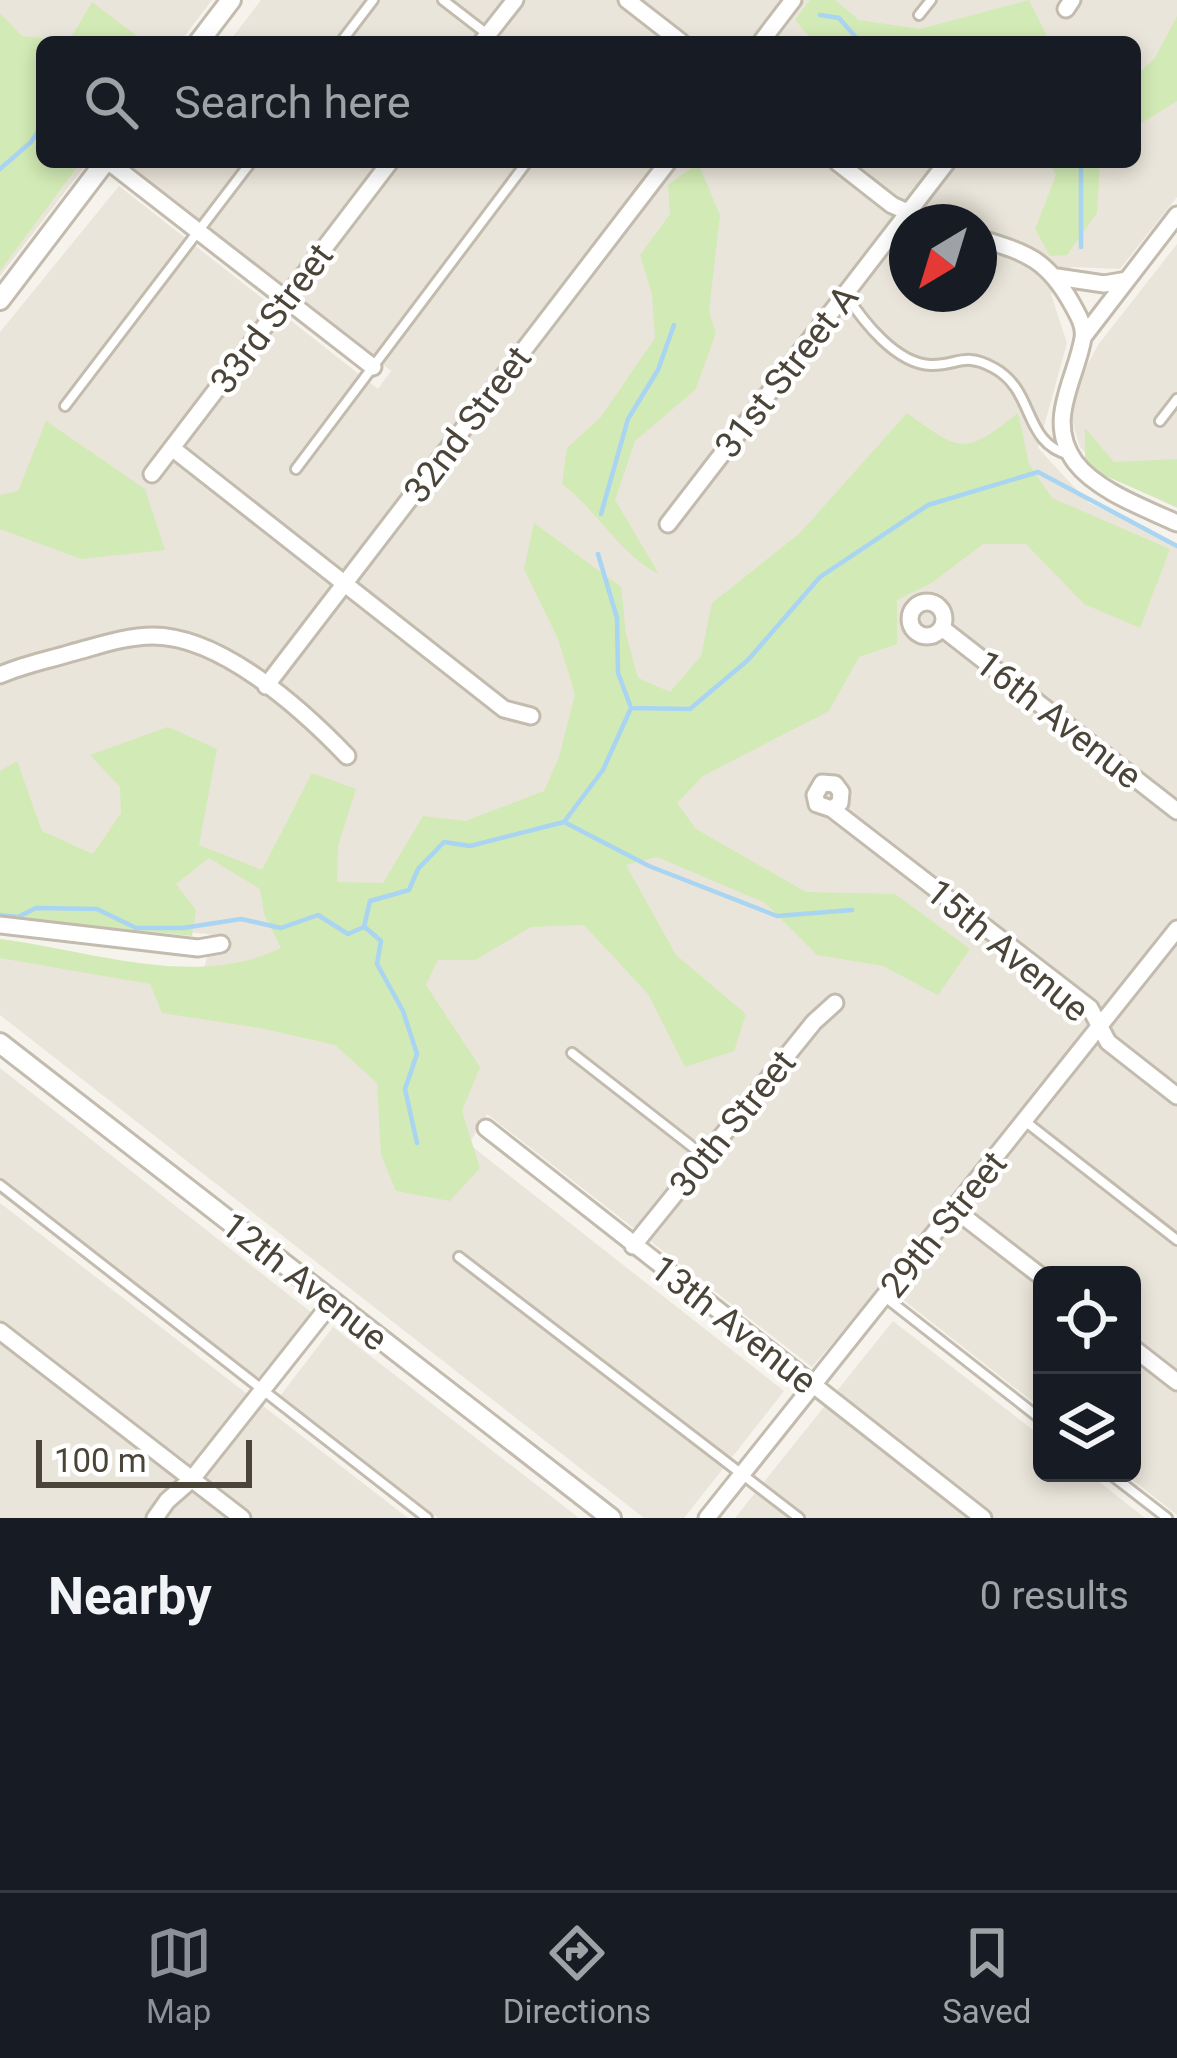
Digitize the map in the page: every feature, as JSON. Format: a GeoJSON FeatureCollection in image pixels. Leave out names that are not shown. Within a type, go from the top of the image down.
{"type":"FeatureCollection","features":[{"type":"Feature","properties":{"kind":"street"},"geometry":{"type":"LineString","coordinates":[[204,36],[231,0]]}},
{"type":"Feature","properties":{"kind":"street"},"geometry":{"type":"LineString","coordinates":[[487,36],[514,0]]}},
{"type":"Feature","properties":{"kind":"street"},"geometry":{"type":"LineString","coordinates":[[627,0],[673,36]]}},
{"type":"Feature","properties":{"kind":"street"},"geometry":{"type":"LineString","coordinates":[[765,36],[793,0]]}},
{"type":"Feature","properties":{"kind":"street"},"geometry":{"type":"LineString","coordinates":[[0,300],[102,168]]}},
{"type":"Feature","properties":{"kind":"street"},"geometry":{"type":"LineString","coordinates":[[115,168],[373,367]]}},
{"type":"Feature","properties":{"kind":"street","name":"33rd Street"},"geometry":{"type":"LineString","coordinates":[[152,473],[385,168]]}},
{"type":"Feature","properties":{"kind":"street","name":"32nd Street"},"geometry":{"type":"LineString","coordinates":[[266,686],[663,168]]}},
{"type":"Feature","properties":{"kind":"street"},"geometry":{"type":"LineString","coordinates":[[846,168],[897,204]]}},
{"type":"Feature","properties":{"kind":"street","name":"31st Street A"},"geometry":{"type":"LineString","coordinates":[[914,204],[942,168]]}},
{"type":"Feature","properties":{"kind":"street"},"geometry":{"type":"LineString","coordinates":[[1177,215],[1084,336],[1066,386],[1063,410],[1064,438],[1088,475],[1177,523]]}},
{"type":"Feature","properties":{"kind":"street","name":"31st Street A"},"geometry":{"type":"LineString","coordinates":[[668,524],[889,237]]}},
{"type":"Feature","properties":{"kind":"street"},"geometry":{"type":"LineString","coordinates":[[997,244],[1034,257],[1057,277],[1084,336]]}},
{"type":"Feature","properties":{"kind":"street"},"geometry":{"type":"LineString","coordinates":[[1057,277],[1104,284],[1126,280]]}},
{"type":"Feature","properties":{"kind":"street"},"geometry":{"type":"LineString","coordinates":[[172,448],[504,709],[531,716]]}},
{"type":"Feature","properties":{"kind":"street","name":"16th Avenue"},"geometry":{"type":"LineString","coordinates":[[942,628],[1177,811]]}},
{"type":"Feature","properties":{"kind":"street"},"geometry":{"type":"LineString","coordinates":[[0,675],[110,642],[151,636],[202,646],[266,686],[346,756]]}},
{"type":"Feature","properties":{"kind":"street","name":"15th Avenue"},"geometry":{"type":"LineString","coordinates":[[832,809],[1090,1008],[1108,1042],[1177,1096]]}},
{"type":"Feature","properties":{"kind":"street"},"geometry":{"type":"LineString","coordinates":[[0,925],[198,948],[220,944]]}},
{"type":"Feature","properties":{"kind":"street","name":"29th Street"},"geometry":{"type":"LineString","coordinates":[[707,1518],[1099,1027],[1171,949],[1177,928]]}},
{"type":"Feature","properties":{"kind":"street","name":"30th Street"},"geometry":{"type":"LineString","coordinates":[[633,1246],[814,1022],[835,1003]]}},
{"type":"Feature","properties":{"kind":"street","name":"12th Avenue"},"geometry":{"type":"LineString","coordinates":[[0,1043],[610,1518]]}},
{"type":"Feature","properties":{"kind":"street","name":"13th Avenue"},"geometry":{"type":"LineString","coordinates":[[486,1128],[983,1518]]}},
{"type":"Feature","properties":{"kind":"street"},"geometry":{"type":"LineString","coordinates":[[954,1208],[1033,1270]]}},
{"type":"Feature","properties":{"kind":"street"},"geometry":{"type":"LineString","coordinates":[[155,1518],[192,1479],[332,1302]]}},
{"type":"Feature","properties":{"kind":"street"},"geometry":{"type":"LineString","coordinates":[[0,1331],[242,1518]]}},
{"type":"Feature","properties":{"kind":"street"},"geometry":{"type":"LineString","coordinates":[[1141,1354],[1177,1382]]}},
{"type":"Feature","properties":{"kind":"lane"},"geometry":{"type":"LineString","coordinates":[[346,36],[373,0]]}},
{"type":"Feature","properties":{"kind":"lane"},"geometry":{"type":"LineString","coordinates":[[443,0],[483,36]]}},
{"type":"Feature","properties":{"kind":"lane"},"geometry":{"type":"LineString","coordinates":[[919,15],[931,0]]}},
{"type":"Feature","properties":{"kind":"lane"},"geometry":{"type":"LineString","coordinates":[[65,406],[246,168]]}},
{"type":"Feature","properties":{"kind":"lane"},"geometry":{"type":"LineString","coordinates":[[296,469],[522,168]]}},
{"type":"Feature","properties":{"kind":"lane"},"geometry":{"type":"LineString","coordinates":[[845,294],[868,325],[915,360],[926,365],[975,359],[996,369],[1016,384],[1036,432],[1051,450],[1072,456]]}},
{"type":"Feature","properties":{"kind":"lane"},"geometry":{"type":"LineString","coordinates":[[1160,421],[1177,399]]}},
{"type":"Feature","properties":{"kind":"lane"},"geometry":{"type":"LineString","coordinates":[[572,1053],[705,1156]]}},
{"type":"Feature","properties":{"kind":"lane"},"geometry":{"type":"LineString","coordinates":[[1025,1121],[1177,1240]]}},
{"type":"Feature","properties":{"kind":"lane"},"geometry":{"type":"LineString","coordinates":[[0,1185],[428,1518]]}},
{"type":"Feature","properties":{"kind":"lane"},"geometry":{"type":"LineString","coordinates":[[458,1257],[799,1518]]}},
{"type":"Feature","properties":{"kind":"lane"},"geometry":{"type":"LineString","coordinates":[[885,1297],[1033,1413]]}},
{"type":"Feature","properties":{"kind":"lane"},"geometry":{"type":"LineString","coordinates":[[1121,1482],[1167,1518]]}},
{"type":"Feature","properties":{"kind":"shaded area"},"geometry":{"type":"Polygon","coordinates":[[[0,0],[212,0],[185,36],[36,36],[36,168],[83,168],[0,276],[0,0]]]}},
{"type":"Feature","properties":{"kind":"shaded area"},"geometry":{"type":"Polygon","coordinates":[[[261,0],[1177,0],[1177,197],[1120,269],[1071,267],[1051,294],[1067,343],[1038,448],[1089,503],[1177,544],[1177,1515],[1135,1482],[1141,1482],[1141,1266],[1033,1266],[1033,1402],[883,1284],[812,1367],[487,1114],[469,1144],[784,1391],[684,1518],[644,1518],[0,1015],[0,949],[202,974],[214,935],[0,910],[0,332],[119,186],[378,389],[391,371],[133,168],[1141,168],[1141,36],[234,36],[261,0]]]}},
{"type":"Feature","properties":{"kind":"shaded area"},"geometry":{"type":"Polygon","coordinates":[[[1177,244],[1177,508],[1106,475],[1080,447],[1072,421],[1077,384],[1098,345],[1177,244]]]}},
{"type":"Feature","properties":{"kind":"shaded area"},"geometry":{"type":"Polygon","coordinates":[[[0,1068],[312,1313],[258,1378],[0,1181],[0,1068]]]}},
{"type":"Feature","properties":{"kind":"shaded area"},"geometry":{"type":"Polygon","coordinates":[[[0,1203],[408,1518],[0,1518],[0,1203]]]}},
{"type":"Feature","properties":{"kind":"shaded area"},"geometry":{"type":"Polygon","coordinates":[[[893,1321],[1033,1430],[1033,1482],[1099,1482],[1145,1518],[735,1518],[893,1321]]]}},
{"type":"Feature","properties":{"kind":"shaded area"},"geometry":{"type":"Polygon","coordinates":[[[333,1327],[579,1518],[438,1518],[280,1396],[333,1327]]]}},
{"type":"Feature","properties":{"kind":"green space"},"geometry":{"type":"Polygon","coordinates":[[[810,0],[835,0],[859,20],[920,29],[1029,0],[1047,36],[809,36],[795,20],[810,0]]]}},
{"type":"Feature","properties":{"kind":"green space"},"geometry":{"type":"Polygon","coordinates":[[[92,2],[137,36],[72,36],[92,2]]]}},
{"type":"Feature","properties":{"kind":"green space"},"geometry":{"type":"Polygon","coordinates":[[[0,13],[22,36],[36,37],[36,168],[77,168],[0,271],[0,13]]]}},
{"type":"Feature","properties":{"kind":"green space"},"geometry":{"type":"Polygon","coordinates":[[[1177,16],[1177,101],[1141,123],[1141,71],[1155,58],[1177,16]]]}},
{"type":"Feature","properties":{"kind":"green space"},"geometry":{"type":"Polygon","coordinates":[[[691,168],[700,168],[720,215],[709,312],[716,333],[695,390],[635,441],[615,500],[659,574],[632,556],[562,484],[567,448],[601,417],[655,338],[652,294],[640,255],[670,214],[668,185],[691,168]]]}},
{"type":"Feature","properties":{"kind":"green space"},"geometry":{"type":"Polygon","coordinates":[[[1052,168],[1100,168],[1097,213],[1067,255],[1050,256],[1035,229],[1056,175],[1052,168]]]}},
{"type":"Feature","properties":{"kind":"green space"},"geometry":{"type":"Polygon","coordinates":[[[907,413],[940,436],[962,444],[985,437],[1018,413],[1029,464],[1052,498],[1170,549],[1140,628],[1084,604],[1026,544],[983,544],[933,582],[897,600],[897,644],[859,657],[829,711],[703,776],[677,803],[696,829],[806,892],[895,894],[970,949],[938,995],[883,966],[817,955],[765,903],[657,857],[626,865],[676,955],[746,1014],[734,1051],[685,1067],[648,994],[584,925],[531,927],[475,960],[438,960],[426,985],[480,1067],[462,1111],[480,1168],[450,1201],[396,1191],[381,1155],[377,1083],[335,1045],[162,1013],[150,984],[0,958],[0,939],[178,967],[248,960],[281,948],[264,914],[260,889],[209,858],[176,884],[196,910],[192,936],[0,916],[0,771],[17,761],[42,831],[93,854],[121,813],[120,787],[90,755],[168,727],[217,749],[199,845],[262,870],[312,773],[356,789],[338,846],[337,882],[383,883],[423,816],[465,821],[544,791],[559,757],[575,694],[558,639],[524,569],[534,523],[621,587],[626,634],[638,678],[670,692],[701,656],[712,603],[800,533],[907,413]]]}},
{"type":"Feature","properties":{"kind":"green space"},"geometry":{"type":"Polygon","coordinates":[[[46,421],[145,489],[165,550],[81,559],[0,529],[0,495],[18,491],[46,421]]]}},
{"type":"Feature","properties":{"kind":"green space"},"geometry":{"type":"Polygon","coordinates":[[[1085,428],[1114,462],[1177,459],[1177,507],[1101,474],[1085,459],[1085,428]]]}},
{"type":"Feature","properties":{"kind":"waterway"},"geometry":{"type":"LineString","coordinates":[[820,15],[839,18],[855,36]]}},
{"type":"Feature","properties":{"kind":"waterway"},"geometry":{"type":"LineString","coordinates":[[0,169],[36,134]]}},
{"type":"Feature","properties":{"kind":"waterway"},"geometry":{"type":"LineString","coordinates":[[1081,168],[1081,247]]}},
{"type":"Feature","properties":{"kind":"waterway"},"geometry":{"type":"LineString","coordinates":[[601,514],[628,419],[658,370],[674,325]]}},
{"type":"Feature","properties":{"kind":"waterway"},"geometry":{"type":"LineString","coordinates":[[0,915],[18,917],[36,908],[97,909],[136,928],[183,928],[241,919],[281,928],[318,915],[348,934],[364,927],[370,901],[409,890],[418,869],[444,842],[470,846],[564,822],[603,770],[631,708],[690,709],[748,660],[820,577],[928,505],[1038,472],[1177,546]]}},
{"type":"Feature","properties":{"kind":"waterway"},"geometry":{"type":"LineString","coordinates":[[598,554],[617,618],[618,673],[630,705]]}},
{"type":"Feature","properties":{"kind":"waterway"},"geometry":{"type":"LineString","coordinates":[[566,823],[649,866],[777,916],[852,910]]}},
{"type":"Feature","properties":{"kind":"waterway"},"geometry":{"type":"LineString","coordinates":[[366,928],[381,941],[377,964],[403,1011],[417,1054],[405,1089],[417,1143]]}}]}
